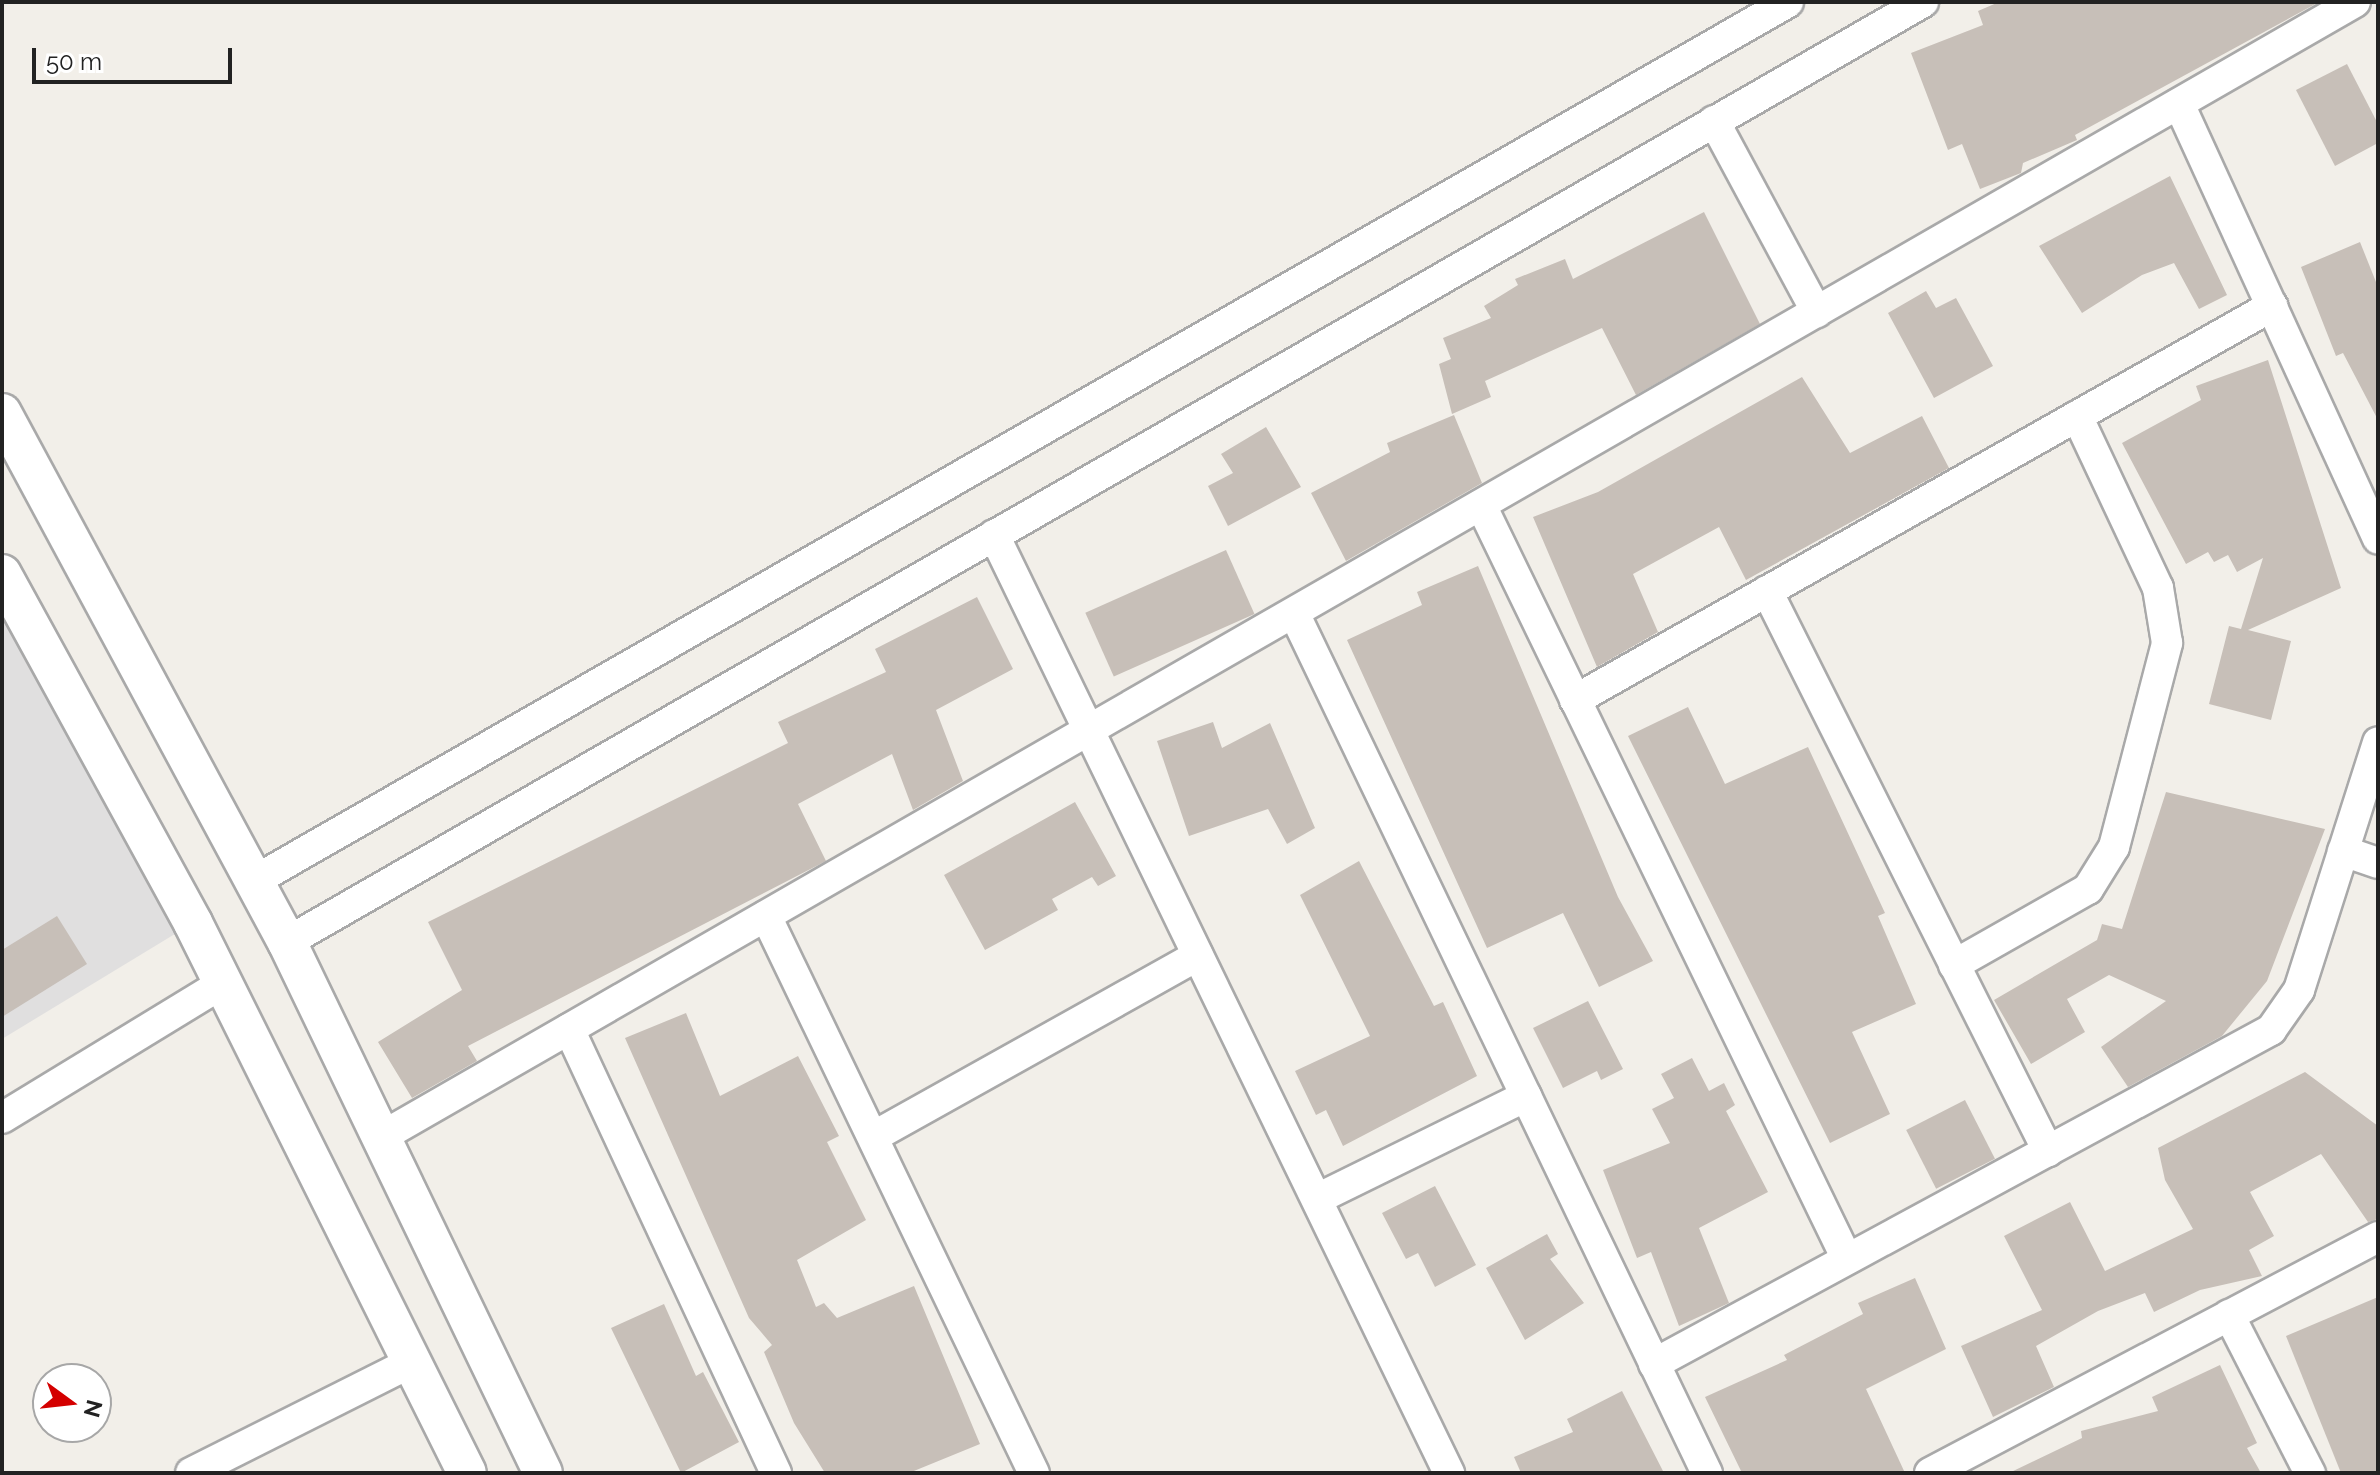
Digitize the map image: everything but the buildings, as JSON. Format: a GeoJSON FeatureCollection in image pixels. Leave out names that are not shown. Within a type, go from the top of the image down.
{"type":"FeatureCollection","features":[{"type":"Feature","properties":{"kind":"street"},"geometry":{"type":"LineString","coordinates":[[254,881],[1788,2]]}},
{"type":"Feature","properties":{"kind":"street"},"geometry":{"type":"LineString","coordinates":[[287,942],[1923,2]]}},
{"type":"Feature","properties":{"kind":"street"},"geometry":{"type":"LineString","coordinates":[[381,1137],[2355,2]]}},
{"type":"Feature","properties":{"kind":"street"},"geometry":{"type":"LineString","coordinates":[[2373,2],[2378,13]]}},
{"type":"Feature","properties":{"kind":"street"},"geometry":{"type":"LineString","coordinates":[[2179,104],[2378,539]]}},
{"type":"Feature","properties":{"kind":"street"},"geometry":{"type":"LineString","coordinates":[[1714,121],[1817,312]]}},
{"type":"Feature","properties":{"kind":"street"},"geometry":{"type":"LineString","coordinates":[[1575,700],[2272,306]]}},
{"type":"Feature","properties":{"kind":"street"},"geometry":{"type":"LineString","coordinates":[[2,413],[287,942],[543,1473]]}},
{"type":"Feature","properties":{"kind":"street"},"geometry":{"type":"LineString","coordinates":[[1954,965],[2088,889],[2114,847],[2167,643],[2158,588],[2077,416]]}},
{"type":"Feature","properties":{"kind":"street"},"geometry":{"type":"LineString","coordinates":[[1481,505],[1847,1259]]}},
{"type":"Feature","properties":{"kind":"street"},"geometry":{"type":"LineString","coordinates":[[994,535],[1449,1473]]}},
{"type":"Feature","properties":{"kind":"street"},"geometry":{"type":"LineString","coordinates":[[2,574],[223,983],[467,1473]]}},
{"type":"Feature","properties":{"kind":"street"},"geometry":{"type":"LineString","coordinates":[[1767,591],[2048,1151]]}},
{"type":"Feature","properties":{"kind":"street"},"geometry":{"type":"LineString","coordinates":[[1294,613],[1707,1473]]}},
{"type":"Feature","properties":{"kind":"street"},"geometry":{"type":"LineString","coordinates":[[1654,1364],[2271,1030],[2299,990],[2378,742]]}},
{"type":"Feature","properties":{"kind":"street"},"geometry":{"type":"LineString","coordinates":[[2343,851],[2378,863]]}},
{"type":"Feature","properties":{"kind":"street"},"geometry":{"type":"LineString","coordinates":[[766,916],[1034,1473]]}},
{"type":"Feature","properties":{"kind":"street"},"geometry":{"type":"LineString","coordinates":[[873,1137],[1198,955]]}},
{"type":"Feature","properties":{"kind":"street"},"geometry":{"type":"LineString","coordinates":[[2,1118],[223,983]]}},
{"type":"Feature","properties":{"kind":"street"},"geometry":{"type":"LineString","coordinates":[[569,1029],[776,1473]]}},
{"type":"Feature","properties":{"kind":"street"},"geometry":{"type":"LineString","coordinates":[[1317,1199],[1526,1096]]}},
{"type":"Feature","properties":{"kind":"street"},"geometry":{"type":"LineString","coordinates":[[1930,1473],[2378,1237]]}},
{"type":"Feature","properties":{"kind":"street"},"geometry":{"type":"LineString","coordinates":[[2229,1315],[2310,1473]]}},
{"type":"Feature","properties":{"kind":"street"},"geometry":{"type":"LineString","coordinates":[[191,1473],[412,1362]]}},
{"type":"Feature","properties":{"kind":"shaded area"},"geometry":{"type":"Polygon","coordinates":[[[2,559],[193,923],[2,1039],[2,559]]]}}]}
